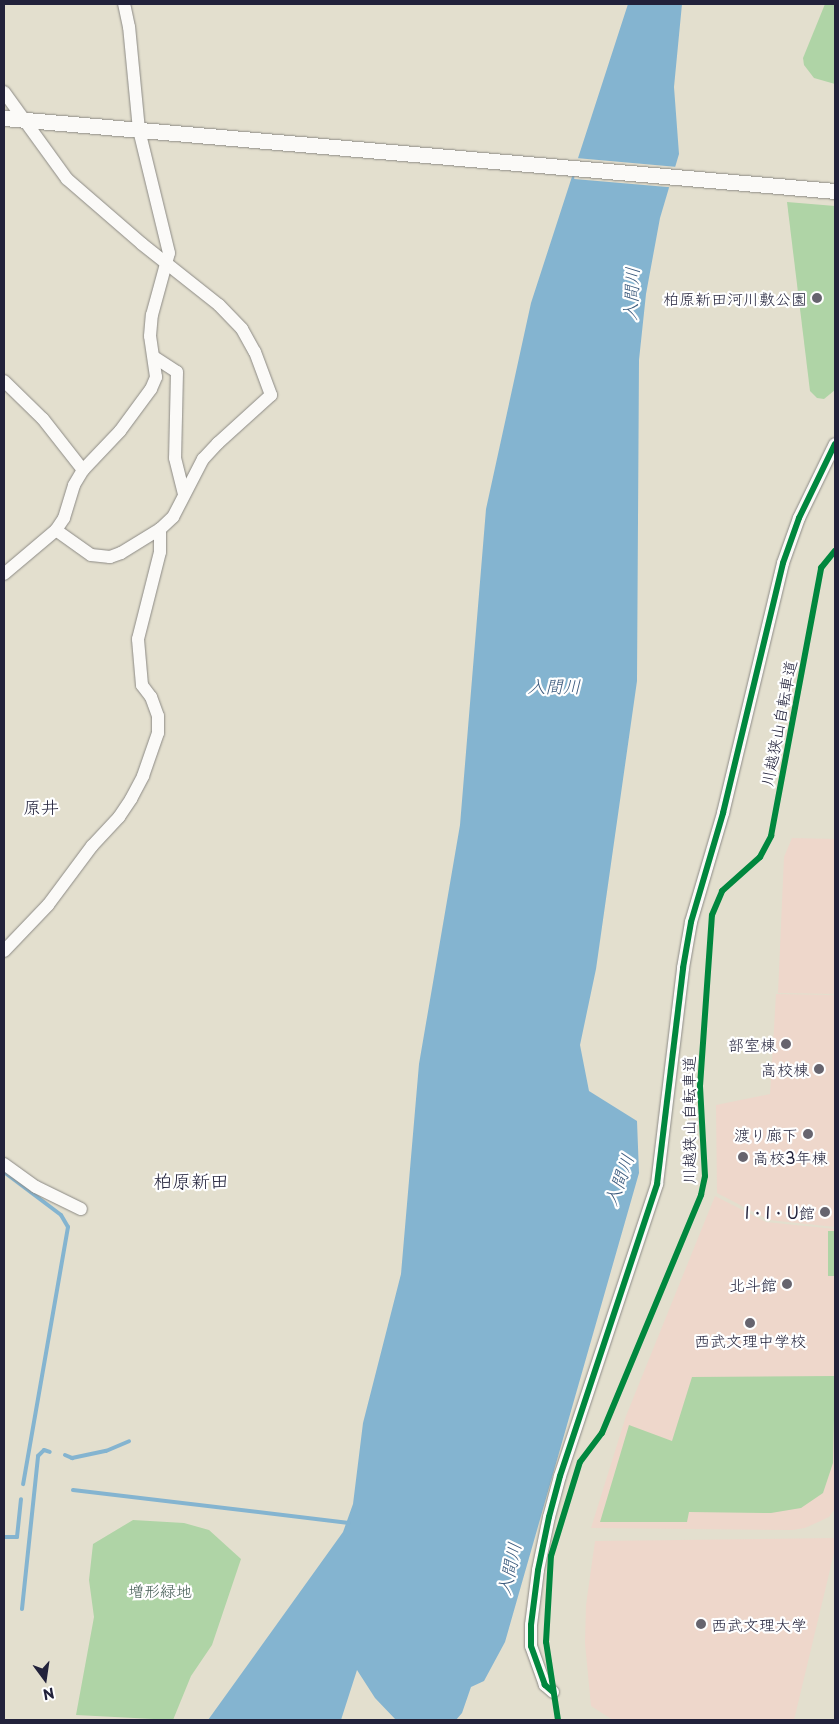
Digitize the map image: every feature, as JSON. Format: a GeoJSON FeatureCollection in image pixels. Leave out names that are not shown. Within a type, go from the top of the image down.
{"type":"FeatureCollection","features":[{"type":"Feature","properties":{"kind":"street"},"geometry":{"type":"LineString","coordinates":[[4,574],[56,530],[64,518],[74,485],[83,470],[120,431],[151,389],[156,377],[150,336],[152,315],[168,264],[169,253],[138,130],[129,27],[124,4]]}},
{"type":"Feature","properties":{"kind":"street"},"geometry":{"type":"LineString","coordinates":[[4,92],[67,179],[104,212],[219,306],[242,329],[255,352],[271,396],[218,443],[203,459],[173,517],[160,529],[121,553],[110,557],[99,557],[82,551],[56,530]]}},
{"type":"Feature","properties":{"kind":"street"},"geometry":{"type":"LineString","coordinates":[[4,118],[835,192]]}},
{"type":"Feature","properties":{"kind":"street"},"geometry":{"type":"LineString","coordinates":[[154,357],[177,372],[175,458],[184,493]]}},
{"type":"Feature","properties":{"kind":"street"},"geometry":{"type":"LineString","coordinates":[[4,381],[10,394],[44,419],[83,470]]}},
{"type":"Feature","properties":{"kind":"street"},"geometry":{"type":"LineString","coordinates":[[553,1692],[545,1685],[531,1646],[531,1625],[538,1570],[549,1517],[560,1476],[657,1184],[683,968],[691,922],[723,812],[783,563],[799,518],[835,444]]}},
{"type":"Feature","properties":{"kind":"street"},"geometry":{"type":"LineString","coordinates":[[4,952],[48,905],[92,846],[119,817],[132,799],[143,776],[158,733],[158,716],[151,697],[142,685],[138,639],[160,552],[160,529]]}},
{"type":"Feature","properties":{"kind":"street"},"geometry":{"type":"LineString","coordinates":[[4,1164],[36,1187],[80,1209]]}},
{"type":"Feature","properties":{"kind":"shaded area"},"geometry":{"type":"Polygon","coordinates":[[[792,838],[835,839],[835,994],[778,993],[784,857],[792,838]]]}},
{"type":"Feature","properties":{"kind":"shaded area"},"geometry":{"type":"Polygon","coordinates":[[[776,994],[835,995],[835,1227],[769,1220],[717,1193],[716,1105],[770,1094],[776,994]]]}},
{"type":"Feature","properties":{"kind":"shaded area","name":"西武文理中学校"},"geometry":{"type":"Polygon","coordinates":[[[715,1196],[766,1222],[835,1229],[835,1509],[829,1517],[805,1528],[792,1530],[591,1528],[626,1416],[715,1196]]]}},
{"type":"Feature","properties":{"kind":"shaded area","name":"西武文理大学"},"geometry":{"type":"Polygon","coordinates":[[[835,1538],[835,1549],[794,1720],[613,1720],[591,1706],[585,1643],[586,1605],[595,1541],[835,1538]]]}},
{"type":"Feature","properties":{"kind":"green space"},"geometry":{"type":"Polygon","coordinates":[[[825,4],[835,4],[835,84],[814,78],[804,65],[803,58],[825,4]]]}},
{"type":"Feature","properties":{"kind":"green space","name":"柏原新田河川敷公園"},"geometry":{"type":"Polygon","coordinates":[[[787,202],[835,206],[835,390],[824,399],[817,398],[810,391],[787,202]]]}},
{"type":"Feature","properties":{"kind":"green space"},"geometry":{"type":"Polygon","coordinates":[[[828,1231],[835,1231],[835,1276],[828,1276],[828,1231]]]}},
{"type":"Feature","properties":{"kind":"green space"},"geometry":{"type":"Polygon","coordinates":[[[835,1376],[833,1463],[823,1493],[801,1508],[771,1513],[689,1512],[687,1522],[600,1522],[629,1425],[672,1441],[692,1377],[835,1376]]]}},
{"type":"Feature","properties":{"kind":"green space","name":"増形緑地"},"geometry":{"type":"Polygon","coordinates":[[[133,1520],[184,1523],[209,1530],[241,1559],[212,1645],[191,1676],[173,1720],[76,1715],[94,1617],[89,1580],[93,1544],[133,1520]]]}},
{"type":"Feature","properties":{"kind":"water","name":"入間川"},"geometry":{"type":"Polygon","coordinates":[[[628,4],[682,4],[674,87],[679,154],[660,218],[646,294],[639,360],[637,681],[596,969],[580,1045],[589,1091],[637,1121],[639,1173],[505,1642],[484,1681],[471,1687],[462,1713],[456,1720],[396,1720],[375,1698],[357,1670],[341,1720],[208,1720],[343,1532],[353,1504],[363,1423],[401,1274],[419,1064],[460,825],[486,509],[531,303],[628,4]]]}},
{"type":"Feature","properties":{"kind":"pier"},"geometry":{"type":"Polygon","coordinates":[[[576,158],[678,167],[676,188],[574,179],[576,158]]]}},
{"type":"Feature","properties":{"kind":"waterway"},"geometry":{"type":"LineString","coordinates":[[4,1172],[61,1215],[68,1227],[23,1484]]}},
{"type":"Feature","properties":{"kind":"waterway"},"geometry":{"type":"LineString","coordinates":[[65,1455],[72,1458],[106,1451],[129,1441]]}},
{"type":"Feature","properties":{"kind":"waterway"},"geometry":{"type":"LineString","coordinates":[[22,1609],[38,1456],[44,1450],[50,1452]]}},
{"type":"Feature","properties":{"kind":"waterway"},"geometry":{"type":"LineString","coordinates":[[73,1490],[349,1523]]}},
{"type":"Feature","properties":{"kind":"waterway"},"geometry":{"type":"LineString","coordinates":[[4,1537],[17,1537],[21,1499]]}},
{"type":"Feature","properties":{"kind":"cycle path","name":"川越狭山自転車道"},"geometry":{"type":"LineString","coordinates":[[553,1692],[545,1685],[531,1646],[531,1625],[538,1570],[549,1517],[560,1476],[657,1184],[683,968],[691,922],[723,813],[783,563],[799,518],[835,444]]}},
{"type":"Feature","properties":{"kind":"cycle path","name":"川越狭山自転車道"},"geometry":{"type":"LineString","coordinates":[[558,1720],[546,1642],[551,1556],[580,1462],[602,1433],[701,1195],[705,1176],[700,1086],[712,915],[722,891],[760,857],[771,836],[821,568],[835,551]]}},
{"type":"Feature","properties":{"kind":"place","name":"柏原新田河川敷公園"},"geometry":{"type":"Point","coordinates":[817,298]}},
{"type":"Feature","properties":{"kind":"place","name":"部室棟"},"geometry":{"type":"Point","coordinates":[786,1044]}},
{"type":"Feature","properties":{"kind":"place","name":"高校棟"},"geometry":{"type":"Point","coordinates":[819,1069]}},
{"type":"Feature","properties":{"kind":"place","name":"渡り廊下"},"geometry":{"type":"Point","coordinates":[808,1134]}},
{"type":"Feature","properties":{"kind":"place","name":"高校3年棟"},"geometry":{"type":"Point","coordinates":[743,1157]}},
{"type":"Feature","properties":{"kind":"place","name":"I・I・U館"},"geometry":{"type":"Point","coordinates":[825,1212]}},
{"type":"Feature","properties":{"kind":"place","name":"北斗館"},"geometry":{"type":"Point","coordinates":[787,1284]}},
{"type":"Feature","properties":{"kind":"place","name":"西武文理中学校"},"geometry":{"type":"Point","coordinates":[750,1323]}},
{"type":"Feature","properties":{"kind":"place","name":"西武文理大学"},"geometry":{"type":"Point","coordinates":[701,1624]}},
{"type":"Feature","properties":{"kind":"district","name":"原井"},"geometry":{"type":"Point","coordinates":[41,807]}},
{"type":"Feature","properties":{"kind":"district","name":"柏原新田"},"geometry":{"type":"Point","coordinates":[191,1181]}}]}
